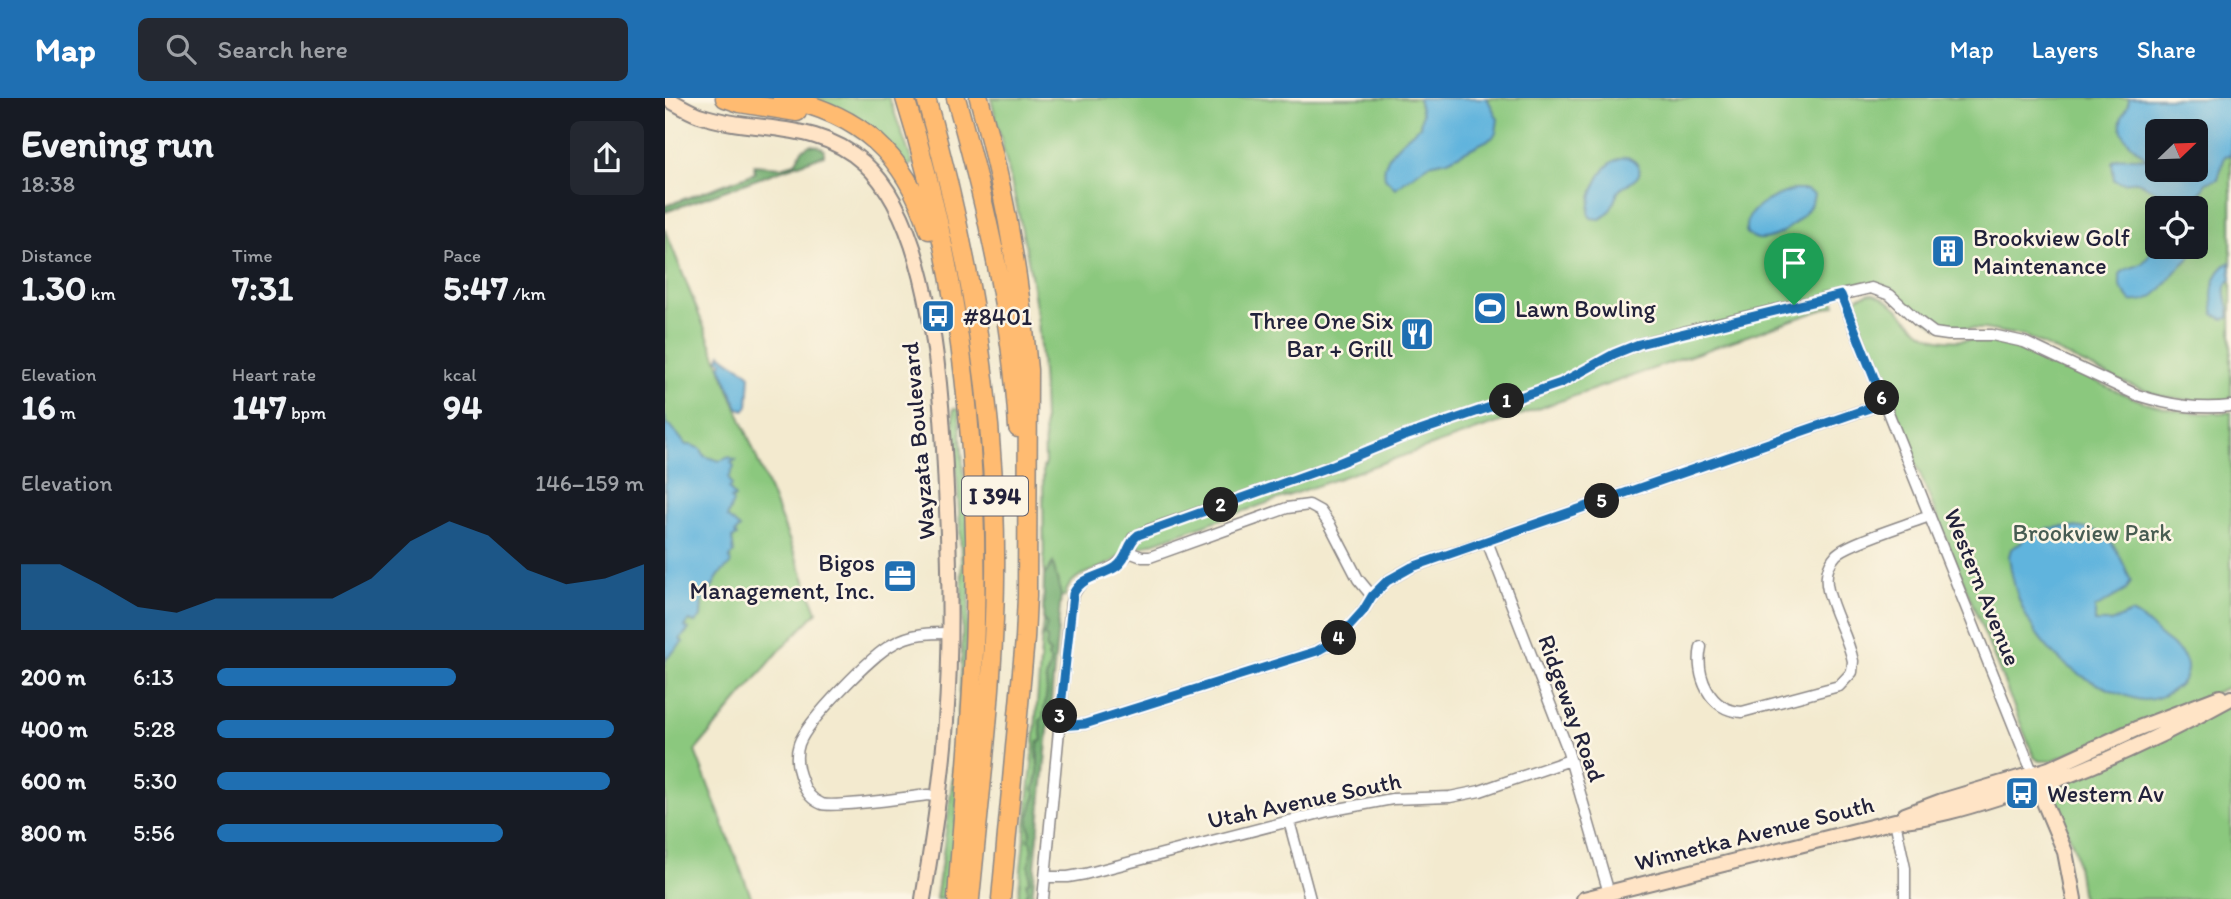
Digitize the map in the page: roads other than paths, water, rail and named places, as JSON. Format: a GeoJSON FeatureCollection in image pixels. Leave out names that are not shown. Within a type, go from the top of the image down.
{"type":"FeatureCollection","features":[{"type":"Feature","properties":{"kind":"highway"},"geometry":{"type":"LineString","coordinates":[[725,98],[740,103],[815,114],[868,136]]}},
{"type":"Feature","properties":{"kind":"highway"},"geometry":{"type":"LineString","coordinates":[[782,98],[824,109],[856,125],[890,155],[906,177],[923,211],[948,312],[971,450]]}},
{"type":"Feature","properties":{"kind":"highway"},"geometry":{"type":"LineString","coordinates":[[893,98],[909,142],[924,171]]}},
{"type":"Feature","properties":{"kind":"highway"},"geometry":{"type":"LineString","coordinates":[[905,98],[938,219],[967,386],[975,523],[975,622],[957,899]]}},
{"type":"Feature","properties":{"kind":"highway","name":"I 394"},"geometry":{"type":"LineString","coordinates":[[926,98],[947,173],[971,283],[983,357],[993,467],[993,650],[970,899]]}},
{"type":"Feature","properties":{"kind":"highway","name":"I 394"},"geometry":{"type":"LineString","coordinates":[[956,98],[984,207],[1007,320],[1017,412],[1027,596],[1022,685],[1001,899]]}},
{"type":"Feature","properties":{"kind":"highway"},"geometry":{"type":"LineString","coordinates":[[979,98],[1004,201],[1025,334],[1029,412],[1027,596]]}},
{"type":"Feature","properties":{"kind":"street","name":"Wayzata Boulevard"},"geometry":{"type":"LineString","coordinates":[[666,98],[700,115],[742,124],[799,131],[834,142],[865,163],[885,186],[895,202],[907,232],[923,287],[939,377],[949,547],[950,633],[946,722],[939,797],[923,899]]}},
{"type":"Feature","properties":{"kind":"street"},"geometry":{"type":"LineString","coordinates":[[1043,899],[1071,603],[1076,587],[1087,578],[1115,568],[1129,552],[1133,538],[1146,531],[1331,466],[1402,437],[1561,383],[1628,348],[1718,323],[1871,288],[1890,295],[1934,333],[1993,335],[2020,341],[2152,400],[2189,408],[2231,406]]}},
{"type":"Feature","properties":{"kind":"street","name":"Western Avenue"},"geometry":{"type":"LineString","coordinates":[[1841,295],[2065,852],[2074,899]]}},
{"type":"Feature","properties":{"kind":"street"},"geometry":{"type":"LineString","coordinates":[[1059,726],[1085,724],[1317,651],[1338,639],[1387,581],[1412,567],[1884,403]]}},
{"type":"Feature","properties":{"kind":"street"},"geometry":{"type":"LineString","coordinates":[[1129,552],[1150,557],[1296,505],[1308,505],[1315,507],[1325,517],[1358,579],[1372,596]]}},
{"type":"Feature","properties":{"kind":"street"},"geometry":{"type":"LineString","coordinates":[[1701,647],[1700,669],[1708,691],[1716,704],[1729,710],[1742,712],[1839,686],[1852,672],[1853,661],[1828,591],[1827,571],[1831,561],[1848,546],[1929,516]]}},
{"type":"Feature","properties":{"kind":"street","name":"Ridgeway Road"},"geometry":{"type":"LineString","coordinates":[[1487,541],[1570,760],[1616,894]]}},
{"type":"Feature","properties":{"kind":"street"},"geometry":{"type":"LineString","coordinates":[[939,797],[928,795],[825,805],[810,796],[804,788],[799,774],[798,751],[806,730],[828,704],[885,649],[909,636],[950,633]]}},
{"type":"Feature","properties":{"kind":"street","name":"Winnetka Avenue South"},"geometry":{"type":"LineString","coordinates":[[1584,899],[1616,894],[1895,821],[1929,817],[2134,747],[2206,712],[2231,695]]}},
{"type":"Feature","properties":{"kind":"street","name":"Utah Avenue South"},"geometry":{"type":"LineString","coordinates":[[1045,877],[1085,874],[1289,821],[1392,799],[1450,797],[1480,791],[1570,760]]}},
{"type":"Feature","properties":{"kind":"street"},"geometry":{"type":"LineString","coordinates":[[1289,821],[1310,899]]}},
{"type":"Feature","properties":{"kind":"street"},"geometry":{"type":"LineString","coordinates":[[1895,821],[1905,868],[1905,899]]}},
{"type":"Feature","properties":{"kind":"water"},"geometry":{"type":"Polygon","coordinates":[[[1418,98],[1487,98],[1498,119],[1496,133],[1492,138],[1448,160],[1429,164],[1395,188],[1385,178],[1386,162],[1401,142],[1420,126],[1422,114],[1418,98]]]}},
{"type":"Feature","properties":{"kind":"water"},"geometry":{"type":"Polygon","coordinates":[[[2129,98],[2231,98],[2231,155],[2225,156],[2218,179],[2209,182],[2209,119],[2145,119],[2145,157],[2122,132],[2121,120],[2129,98]]]}},
{"type":"Feature","properties":{"kind":"water"},"geometry":{"type":"Polygon","coordinates":[[[1627,157],[1638,166],[1638,176],[1618,192],[1607,214],[1600,219],[1591,218],[1591,197],[1599,178],[1611,164],[1627,157]]]}},
{"type":"Feature","properties":{"kind":"water"},"geometry":{"type":"Polygon","coordinates":[[[2124,158],[2145,159],[2145,182],[2208,182],[2198,196],[2170,196],[2170,193],[2158,192],[2141,183],[2122,183],[2114,180],[2112,162],[2124,158]]]}},
{"type":"Feature","properties":{"kind":"water"},"geometry":{"type":"Polygon","coordinates":[[[1793,190],[1807,190],[1814,194],[1808,208],[1795,223],[1770,238],[1759,239],[1747,234],[1746,225],[1753,211],[1768,200],[1793,190]]]}},
{"type":"Feature","properties":{"kind":"water"},"geometry":{"type":"Polygon","coordinates":[[[2146,259],[2188,259],[2152,297],[2131,301],[2120,287],[2120,274],[2146,259]]]}},
{"type":"Feature","properties":{"kind":"water"},"geometry":{"type":"Polygon","coordinates":[[[2230,262],[2231,279],[2226,288],[2229,318],[2223,319],[2214,314],[2212,292],[2219,272],[2230,262]]]}},
{"type":"Feature","properties":{"kind":"water"},"geometry":{"type":"Polygon","coordinates":[[[721,354],[750,375],[748,406],[745,410],[738,408],[720,366],[723,362],[719,359],[721,354]]]}},
{"type":"Feature","properties":{"kind":"water"},"geometry":{"type":"Polygon","coordinates":[[[665,415],[666,424],[671,426],[686,445],[701,449],[704,456],[720,461],[729,457],[736,460],[731,462],[734,466],[729,478],[732,485],[729,488],[735,497],[731,499],[733,502],[727,517],[740,528],[735,533],[737,536],[732,538],[734,553],[730,557],[731,564],[702,601],[701,617],[695,623],[689,621],[685,627],[689,629],[680,639],[683,642],[666,659],[665,664],[665,415]]]}},
{"type":"Feature","properties":{"kind":"water"},"geometry":{"type":"Polygon","coordinates":[[[2060,527],[2089,529],[2107,538],[2113,545],[2131,581],[2126,590],[2095,608],[2095,622],[2111,622],[2131,613],[2145,621],[2185,659],[2186,674],[2172,691],[2158,698],[2144,700],[2122,694],[2069,667],[2039,637],[2019,600],[2009,556],[2011,549],[2021,543],[2026,534],[2060,527]]]}},
{"type":"Feature","properties":{"kind":"place","name":"Brookview Golf Maintenance"},"geometry":{"type":"Point","coordinates":[1948,251]}},
{"type":"Feature","properties":{"kind":"place","name":"Lawn Bowling"},"geometry":{"type":"Point","coordinates":[1490,308]}},
{"type":"Feature","properties":{"kind":"place","name":"#8401"},"geometry":{"type":"Point","coordinates":[938,316]}},
{"type":"Feature","properties":{"kind":"place","name":"Three One Six Bar + Grill"},"geometry":{"type":"Point","coordinates":[1417,334]}},
{"type":"Feature","properties":{"kind":"place","name":"Bigos Management, Inc."},"geometry":{"type":"Point","coordinates":[900,576]}},
{"type":"Feature","properties":{"kind":"place","name":"Western Av"},"geometry":{"type":"Point","coordinates":[2022,793]}},
{"type":"Feature","properties":{"kind":"park label","name":"Brookview Park"},"geometry":{"type":"Point","coordinates":[2092,532]}}]}
